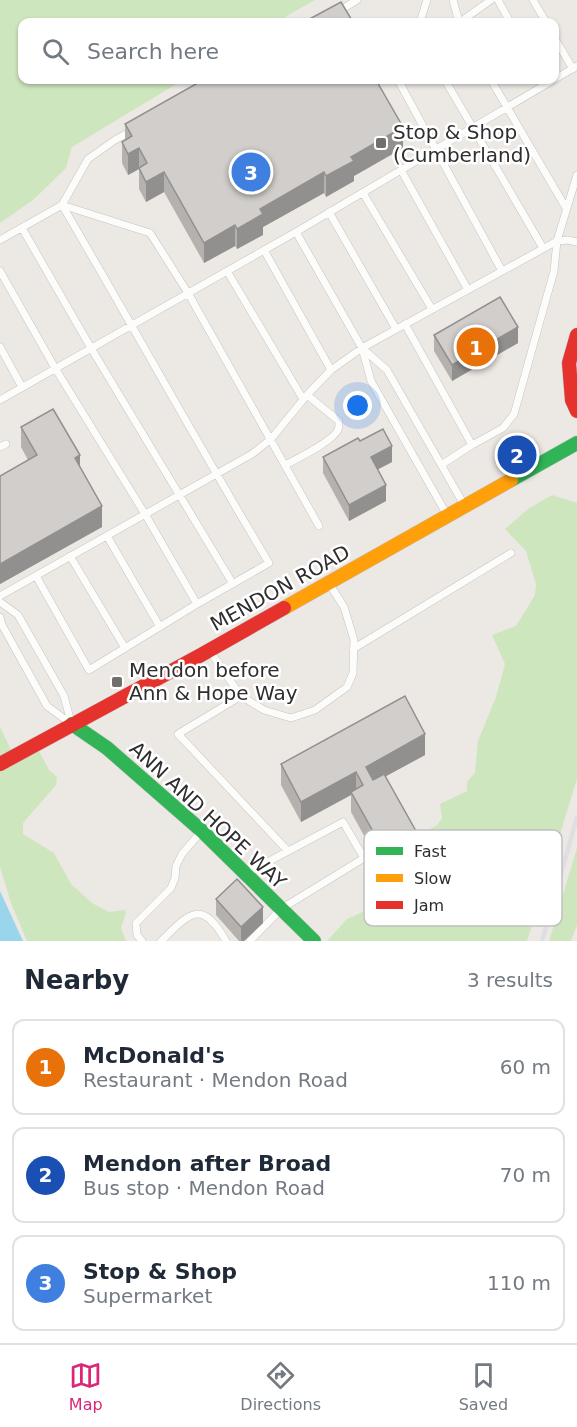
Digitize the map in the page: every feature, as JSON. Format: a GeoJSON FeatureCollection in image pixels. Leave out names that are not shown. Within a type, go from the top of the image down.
{"type":"FeatureCollection","features":[{"type":"Feature","properties":{"kind":"main road"},"geometry":{"type":"LineString","coordinates":[[577,335],[569,363],[572,400],[577,411]]}},
{"type":"Feature","properties":{"kind":"main road","name":"MENDON ROAD"},"geometry":{"type":"LineString","coordinates":[[0,764],[209,650],[577,443]]}},
{"type":"Feature","properties":{"kind":"main road","name":"ANN AND HOPE WAY"},"geometry":{"type":"LineString","coordinates":[[72,724],[106,748],[202,831],[314,941]]}},
{"type":"Feature","properties":{"kind":"lane"},"geometry":{"type":"LineString","coordinates":[[329,17],[357,0]]}},
{"type":"Feature","properties":{"kind":"lane"},"geometry":{"type":"LineString","coordinates":[[421,18],[427,0]]}},
{"type":"Feature","properties":{"kind":"lane"},"geometry":{"type":"LineString","coordinates":[[453,0],[459,18]]}},
{"type":"Feature","properties":{"kind":"lane"},"geometry":{"type":"LineString","coordinates":[[466,18],[491,0]]}},
{"type":"Feature","properties":{"kind":"lane"},"geometry":{"type":"LineString","coordinates":[[498,0],[508,18]]}},
{"type":"Feature","properties":{"kind":"lane"},"geometry":{"type":"LineString","coordinates":[[533,0],[544,18]]}},
{"type":"Feature","properties":{"kind":"lane"},"geometry":{"type":"LineString","coordinates":[[559,43],[575,68],[559,75]]}},
{"type":"Feature","properties":{"kind":"lane"},"geometry":{"type":"LineString","coordinates":[[400,84],[502,271]]}},
{"type":"Feature","properties":{"kind":"lane"},"geometry":{"type":"LineString","coordinates":[[447,84],[543,248]]}},
{"type":"Feature","properties":{"kind":"lane"},"geometry":{"type":"LineString","coordinates":[[493,84],[566,208]]}},
{"type":"Feature","properties":{"kind":"lane"},"geometry":{"type":"LineString","coordinates":[[0,400],[329,213],[507,108],[541,84]]}},
{"type":"Feature","properties":{"kind":"lane"},"geometry":{"type":"LineString","coordinates":[[0,240],[62,205],[88,159],[115,140],[144,124]]}},
{"type":"Feature","properties":{"kind":"lane"},"geometry":{"type":"LineString","coordinates":[[401,170],[468,290]]}},
{"type":"Feature","properties":{"kind":"lane"},"geometry":{"type":"LineString","coordinates":[[441,465],[503,428],[514,414],[554,271],[557,241],[577,174]]}},
{"type":"Feature","properties":{"kind":"lane"},"geometry":{"type":"LineString","coordinates":[[363,192],[432,309]]}},
{"type":"Feature","properties":{"kind":"lane"},"geometry":{"type":"LineString","coordinates":[[62,205],[150,233],[188,293],[319,526]]}},
{"type":"Feature","properties":{"kind":"lane"},"geometry":{"type":"LineString","coordinates":[[36,576],[89,670],[269,563],[62,205]]}},
{"type":"Feature","properties":{"kind":"lane"},"geometry":{"type":"LineString","coordinates":[[329,213],[396,329]]}},
{"type":"Feature","properties":{"kind":"lane"},"geometry":{"type":"LineString","coordinates":[[22,228],[232,584]]}},
{"type":"Feature","properties":{"kind":"lane"},"geometry":{"type":"LineString","coordinates":[[296,232],[362,348],[371,381],[448,517]]}},
{"type":"Feature","properties":{"kind":"lane"},"geometry":{"type":"LineString","coordinates":[[0,596],[252,454],[271,440],[305,397],[331,370],[362,348],[557,241],[577,242]]}},
{"type":"Feature","properties":{"kind":"lane"},"geometry":{"type":"LineString","coordinates":[[264,250],[331,370]]}},
{"type":"Feature","properties":{"kind":"lane"},"geometry":{"type":"LineString","coordinates":[[0,271],[55,368],[145,514],[197,604]]}},
{"type":"Feature","properties":{"kind":"lane"},"geometry":{"type":"LineString","coordinates":[[227,271],[305,397],[339,421],[339,429],[333,437],[285,465]]}},
{"type":"Feature","properties":{"kind":"lane"},"geometry":{"type":"LineString","coordinates":[[405,324],[472,445]]}},
{"type":"Feature","properties":{"kind":"lane"},"geometry":{"type":"LineString","coordinates":[[0,347],[22,387]]}},
{"type":"Feature","properties":{"kind":"lane"},"geometry":{"type":"LineString","coordinates":[[362,348],[387,370],[465,507]]}},
{"type":"Feature","properties":{"kind":"lane"},"geometry":{"type":"LineString","coordinates":[[107,536],[159,627]]}},
{"type":"Feature","properties":{"kind":"lane"},"geometry":{"type":"LineString","coordinates":[[353,649],[511,553]]}},
{"type":"Feature","properties":{"kind":"lane"},"geometry":{"type":"LineString","coordinates":[[70,556],[125,648]]}},
{"type":"Feature","properties":{"kind":"lane"},"geometry":{"type":"LineString","coordinates":[[209,650],[241,696],[264,710],[291,718],[315,710],[347,687],[352,673],[354,640],[344,607],[329,583]]}},
{"type":"Feature","properties":{"kind":"lane"},"geometry":{"type":"LineString","coordinates":[[0,602],[18,615],[64,696],[72,724]]}},
{"type":"Feature","properties":{"kind":"lane","name":"ANN AND HOPE WAY"},"geometry":{"type":"LineString","coordinates":[[0,617],[2,625],[47,706],[72,724]]}},
{"type":"Feature","properties":{"kind":"lane"},"geometry":{"type":"LineString","coordinates":[[241,696],[178,734],[287,850]]}},
{"type":"Feature","properties":{"kind":"lane"},"geometry":{"type":"LineString","coordinates":[[245,874],[343,822],[364,858],[281,909],[250,941]]}},
{"type":"Feature","properties":{"kind":"lane"},"geometry":{"type":"LineString","coordinates":[[142,941],[137,935],[136,923],[171,888],[176,866],[182,854],[202,831]]}},
{"type":"Feature","properties":{"kind":"lane"},"geometry":{"type":"LineString","coordinates":[[161,941],[188,916],[195,914],[209,918],[226,941]]}},
{"type":"Feature","properties":{"kind":"green space"},"geometry":{"type":"Polygon","coordinates":[[[0,0],[315,0],[283,18],[18,18],[18,84],[176,84],[72,147],[66,168],[33,200],[0,223],[0,0]]]}},
{"type":"Feature","properties":{"kind":"green space"},"geometry":{"type":"Polygon","coordinates":[[[552,495],[577,503],[577,779],[561,830],[429,830],[437,825],[442,818],[440,804],[467,791],[467,782],[475,773],[478,741],[496,697],[505,664],[492,635],[516,626],[535,595],[536,584],[526,551],[505,529],[528,509],[552,495]]]}},
{"type":"Feature","properties":{"kind":"green space"},"geometry":{"type":"Polygon","coordinates":[[[0,727],[11,750],[36,745],[49,770],[57,777],[56,785],[23,823],[23,834],[54,853],[71,884],[92,903],[109,912],[125,910],[121,928],[126,941],[27,941],[11,903],[0,867],[0,727]]]}},
{"type":"Feature","properties":{"kind":"green space"},"geometry":{"type":"Polygon","coordinates":[[[577,848],[577,925],[571,941],[549,941],[554,926],[562,926],[562,898],[577,848]]]}},
{"type":"Feature","properties":{"kind":"green space"},"geometry":{"type":"Polygon","coordinates":[[[364,911],[364,926],[532,926],[527,941],[327,941],[347,919],[364,911]]]}},
{"type":"Feature","properties":{"kind":"water"},"geometry":{"type":"Polygon","coordinates":[[[0,891],[23,941],[0,941],[0,891]]]}},
{"type":"Feature","properties":{"kind":"building"},"geometry":{"type":"Polygon","coordinates":[[[341,2],[351,18],[311,18],[341,2]]]}},
{"type":"Feature","properties":{"kind":"building"},"geometry":{"type":"Polygon","coordinates":[[[196,84],[378,84],[403,127],[351,157],[354,161],[326,176],[324,172],[260,209],[263,214],[237,229],[235,225],[204,243],[164,172],[146,182],[139,168],[147,163],[139,148],[128,154],[122,142],[132,136],[125,124],[196,84]]]}},
{"type":"Feature","properties":{"kind":"building"},"geometry":{"type":"Polygon","coordinates":[[[500,297],[518,327],[452,365],[434,335],[500,297]]]}},
{"type":"Feature","properties":{"kind":"building"},"geometry":{"type":"Polygon","coordinates":[[[53,409],[80,455],[75,458],[102,506],[0,564],[0,476],[37,455],[21,427],[53,409]]]}},
{"type":"Feature","properties":{"kind":"building"},"geometry":{"type":"Polygon","coordinates":[[[383,429],[392,446],[371,457],[386,485],[349,505],[323,457],[358,438],[360,441],[383,429]]]}},
{"type":"Feature","properties":{"kind":"building"},"geometry":{"type":"Polygon","coordinates":[[[405,696],[425,734],[366,767],[373,780],[384,774],[415,830],[372,830],[351,792],[363,785],[356,772],[301,802],[281,764],[405,696]]]}},
{"type":"Feature","properties":{"kind":"building"},"geometry":{"type":"Polygon","coordinates":[[[237,879],[263,907],[241,927],[216,899],[237,879]]]}},
{"type":"Feature","properties":{"kind":"railway"},"geometry":{"type":"LineString","coordinates":[[562,870],[577,817]]}},
{"type":"Feature","properties":{"kind":"railway"},"geometry":{"type":"LineString","coordinates":[[542,941],[546,926]]}},
{"type":"Feature","properties":{"kind":"traffic: fast"},"geometry":{"type":"LineString","coordinates":[[511,480],[577,443]]}},
{"type":"Feature","properties":{"kind":"traffic: fast"},"geometry":{"type":"LineString","coordinates":[[72,724],[107,748],[202,831],[314,941]]}},
{"type":"Feature","properties":{"kind":"traffic: slow"},"geometry":{"type":"LineString","coordinates":[[284,608],[511,480]]}},
{"type":"Feature","properties":{"kind":"traffic: jam"},"geometry":{"type":"LineString","coordinates":[[577,335],[569,363],[572,400],[577,411]]}},
{"type":"Feature","properties":{"kind":"traffic: jam"},"geometry":{"type":"LineString","coordinates":[[0,764],[284,608]]}},
{"type":"Feature","properties":{"kind":"place","name":"Stop & Shop (Cumberland)"},"geometry":{"type":"Point","coordinates":[381,143]}},
{"type":"Feature","properties":{"kind":"place","name":"Stop & Shop"},"geometry":{"type":"Point","coordinates":[251,172]}},
{"type":"Feature","properties":{"kind":"place","name":"McDonald's"},"geometry":{"type":"Point","coordinates":[476,347]}},
{"type":"Feature","properties":{"kind":"place","name":"Mendon after Broad"},"geometry":{"type":"Point","coordinates":[517,455]}},
{"type":"Feature","properties":{"kind":"place","name":"Mendon before Ann & Hope Way"},"geometry":{"type":"Point","coordinates":[117,682]}}]}
